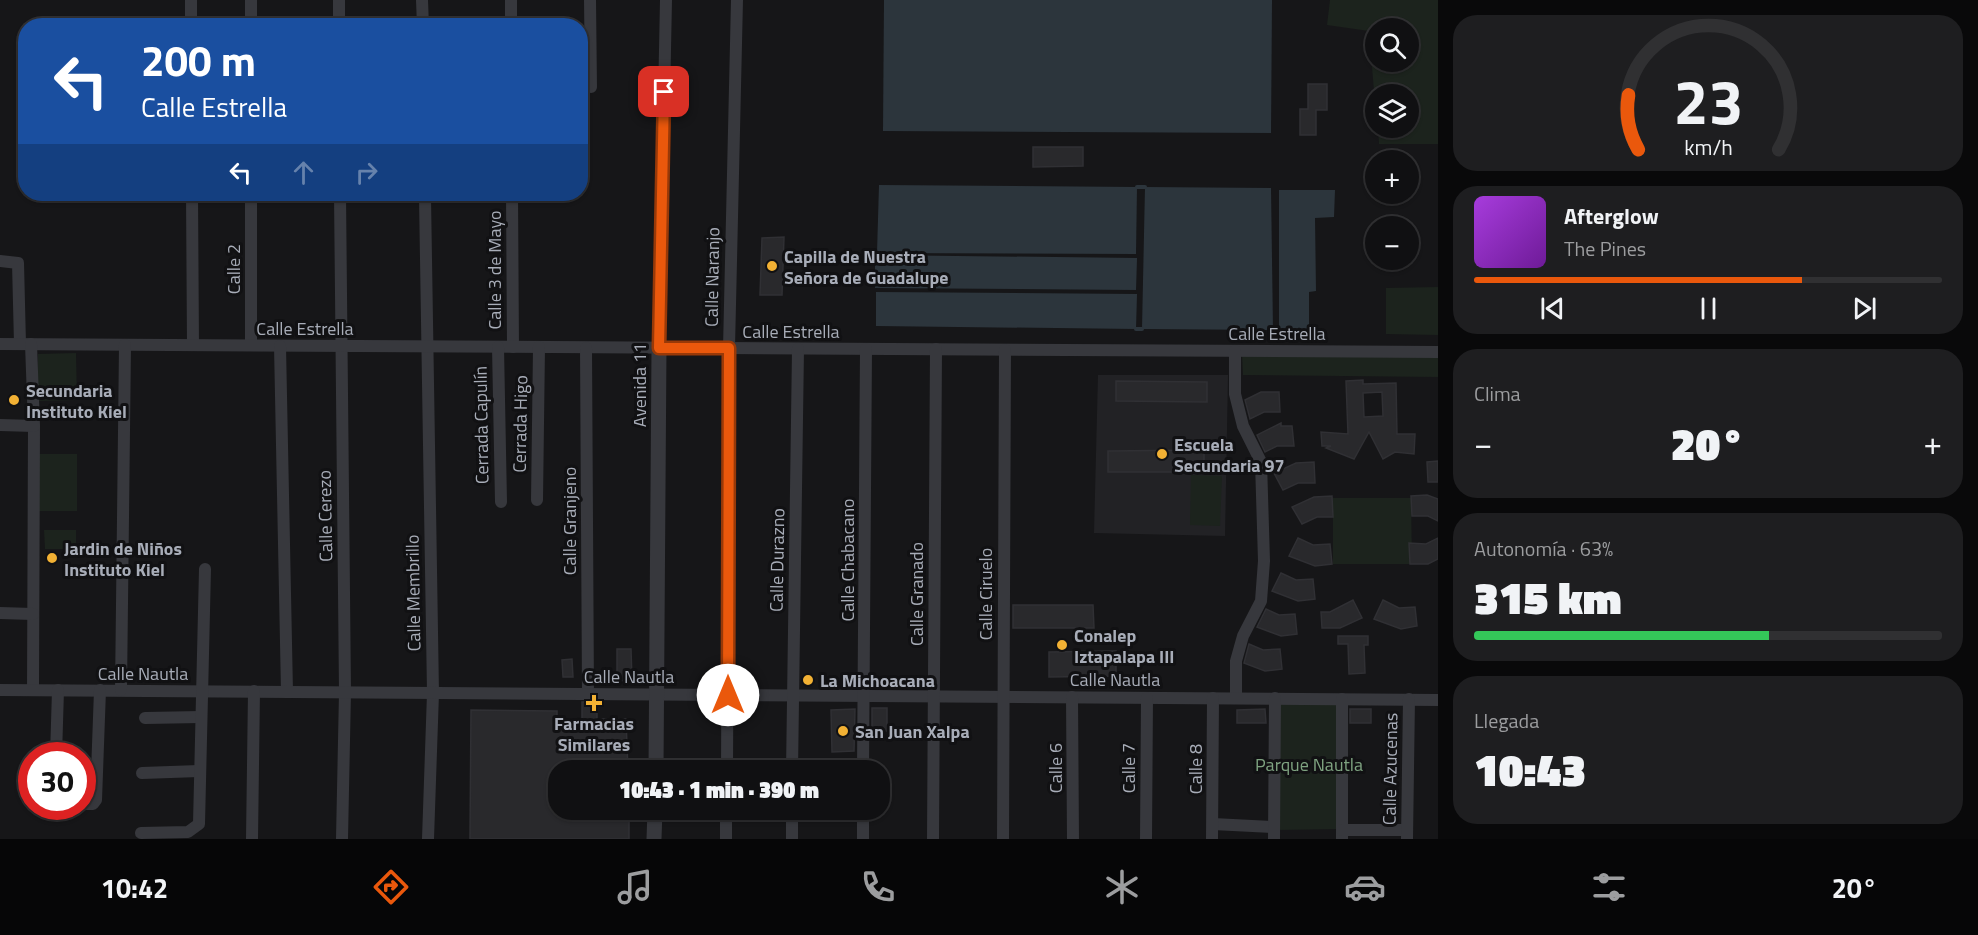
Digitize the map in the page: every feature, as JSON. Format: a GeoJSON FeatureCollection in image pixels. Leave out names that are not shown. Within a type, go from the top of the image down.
{"type":"FeatureCollection","features":[{"type":"Feature","properties":{"kind":"street"},"geometry":{"type":"LineString","coordinates":[[191,0],[191,18]]}},
{"type":"Feature","properties":{"kind":"street"},"geometry":{"type":"LineString","coordinates":[[251,0],[251,18]]}},
{"type":"Feature","properties":{"kind":"street"},"geometry":{"type":"LineString","coordinates":[[339,0],[339,18]]}},
{"type":"Feature","properties":{"kind":"street"},"geometry":{"type":"LineString","coordinates":[[422,0],[423,18]]}},
{"type":"Feature","properties":{"kind":"street"},"geometry":{"type":"LineString","coordinates":[[511,0],[511,18]]}},
{"type":"Feature","properties":{"kind":"street"},"geometry":{"type":"LineString","coordinates":[[590,0],[591,87]]}},
{"type":"Feature","properties":{"kind":"street","name":"Avenida 11"},"geometry":{"type":"LineString","coordinates":[[656,760],[659,348],[666,0]]}},
{"type":"Feature","properties":{"kind":"street","name":"Calle Naranjo"},"geometry":{"type":"LineString","coordinates":[[727,760],[729,348],[737,0]]}},
{"type":"Feature","properties":{"kind":"street"},"geometry":{"type":"LineString","coordinates":[[192,201],[193,345]]}},
{"type":"Feature","properties":{"kind":"street","name":"Calle 2"},"geometry":{"type":"LineString","coordinates":[[251,201],[251,345]]}},
{"type":"Feature","properties":{"kind":"street","name":"Calle Cerezo"},"geometry":{"type":"LineString","coordinates":[[340,201],[345,692],[342,839]]}},
{"type":"Feature","properties":{"kind":"street","name":"Calle Membrillo"},"geometry":{"type":"LineString","coordinates":[[424,201],[433,693],[428,839]]}},
{"type":"Feature","properties":{"kind":"street","name":"Calle 3 de Mayo"},"geometry":{"type":"LineString","coordinates":[[512,201],[513,347]]}},
{"type":"Feature","properties":{"kind":"street"},"geometry":{"type":"LineString","coordinates":[[0,261],[18,263],[34,426],[33,690]]}},
{"type":"Feature","properties":{"kind":"street","name":"Calle Estrella"},"geometry":{"type":"LineString","coordinates":[[0,344],[1438,352]]}},
{"type":"Feature","properties":{"kind":"street"},"geometry":{"type":"LineString","coordinates":[[120,690],[125,345]]}},
{"type":"Feature","properties":{"kind":"street"},"geometry":{"type":"LineString","coordinates":[[280,346],[287,692]]}},
{"type":"Feature","properties":{"kind":"street","name":"Cerrada Capulín"},"geometry":{"type":"LineString","coordinates":[[498,347],[501,502]]}},
{"type":"Feature","properties":{"kind":"street","name":"Cerrada Higo"},"geometry":{"type":"LineString","coordinates":[[537,500],[538,347]]}},
{"type":"Feature","properties":{"kind":"street","name":"Calle Granjeno"},"geometry":{"type":"LineString","coordinates":[[586,348],[588,694]]}},
{"type":"Feature","properties":{"kind":"street","name":"Calle Durazno"},"geometry":{"type":"LineString","coordinates":[[792,760],[798,349]]}},
{"type":"Feature","properties":{"kind":"street","name":"Calle Chabacano"},"geometry":{"type":"LineString","coordinates":[[863,760],[866,349]]}},
{"type":"Feature","properties":{"kind":"street","name":"Calle Granado"},"geometry":{"type":"LineString","coordinates":[[933,839],[936,350]]}},
{"type":"Feature","properties":{"kind":"street","name":"Calle Ciruelo"},"geometry":{"type":"LineString","coordinates":[[1004,839],[1005,350]]}},
{"type":"Feature","properties":{"kind":"street"},"geometry":{"type":"LineString","coordinates":[[1235,351],[1235,394],[1243,426],[1261,462],[1264,561],[1261,602],[1244,636],[1236,661],[1236,698]]}},
{"type":"Feature","properties":{"kind":"street"},"geometry":{"type":"LineString","coordinates":[[0,425],[34,426]]}},
{"type":"Feature","properties":{"kind":"street"},"geometry":{"type":"LineString","coordinates":[[141,833],[188,831],[199,824],[205,569]]}},
{"type":"Feature","properties":{"kind":"street"},"geometry":{"type":"LineString","coordinates":[[0,613],[33,614]]}},
{"type":"Feature","properties":{"kind":"street","name":"Calle Nautla"},"geometry":{"type":"LineString","coordinates":[[0,690],[1438,700]]}},
{"type":"Feature","properties":{"kind":"street"},"geometry":{"type":"LineString","coordinates":[[56,742],[58,690]]}},
{"type":"Feature","properties":{"kind":"street"},"geometry":{"type":"LineString","coordinates":[[96,800],[100,690]]}},
{"type":"Feature","properties":{"kind":"street"},"geometry":{"type":"LineString","coordinates":[[252,839],[254,691]]}},
{"type":"Feature","properties":{"kind":"street","name":"Calle 6"},"geometry":{"type":"LineString","coordinates":[[1072,697],[1073,839]]}},
{"type":"Feature","properties":{"kind":"street","name":"Calle 7"},"geometry":{"type":"LineString","coordinates":[[1146,698],[1146,839]]}},
{"type":"Feature","properties":{"kind":"street","name":"Calle 8"},"geometry":{"type":"LineString","coordinates":[[1212,839],[1213,698]]}},
{"type":"Feature","properties":{"kind":"street"},"geometry":{"type":"LineString","coordinates":[[1213,824],[1274,833],[1275,698]]}},
{"type":"Feature","properties":{"kind":"street"},"geometry":{"type":"LineString","coordinates":[[1342,699],[1342,834],[1407,834]]}},
{"type":"Feature","properties":{"kind":"street","name":"Calle Azucenas"},"geometry":{"type":"LineString","coordinates":[[1407,834],[1409,699]]}},
{"type":"Feature","properties":{"kind":"street"},"geometry":{"type":"LineString","coordinates":[[145,718],[201,717]]}},
{"type":"Feature","properties":{"kind":"street"},"geometry":{"type":"LineString","coordinates":[[142,773],[199,771]]}},
{"type":"Feature","properties":{"kind":"street"},"geometry":{"type":"LineString","coordinates":[[654,839],[655,820]]}},
{"type":"Feature","properties":{"kind":"street"},"geometry":{"type":"LineString","coordinates":[[726,820],[726,839]]}},
{"type":"Feature","properties":{"kind":"street"},"geometry":{"type":"LineString","coordinates":[[792,820],[792,839]]}},
{"type":"Feature","properties":{"kind":"street"},"geometry":{"type":"LineString","coordinates":[[863,820],[863,839]]}},
{"type":"Feature","properties":{"kind":"shaded area"},"geometry":{"type":"Polygon","coordinates":[[[884,0],[1272,0],[1271,133],[883,131],[884,0]]]}},
{"type":"Feature","properties":{"kind":"shaded area"},"geometry":{"type":"Polygon","coordinates":[[[879,185],[1137,187],[1136,254],[877,253],[879,185]]]}},
{"type":"Feature","properties":{"kind":"shaded area"},"geometry":{"type":"Polygon","coordinates":[[[1145,187],[1271,188],[1273,330],[1142,329],[1145,187]]]}},
{"type":"Feature","properties":{"kind":"shaded area"},"geometry":{"type":"Polygon","coordinates":[[[1279,190],[1335,190],[1334,217],[1315,218],[1316,291],[1309,292],[1309,331],[1279,330],[1279,190]]]}},
{"type":"Feature","properties":{"kind":"shaded area"},"geometry":{"type":"Polygon","coordinates":[[[875,255],[1137,258],[1136,290],[875,288],[875,255]]]}},
{"type":"Feature","properties":{"kind":"shaded area"},"geometry":{"type":"Polygon","coordinates":[[[876,292],[1137,294],[1136,329],[876,326],[876,292]]]}},
{"type":"Feature","properties":{"kind":"shaded area","name":"Escuela Secundaria 97"},"geometry":{"type":"Polygon","coordinates":[[[1098,375],[1228,375],[1225,536],[1094,533],[1098,375]]]}},
{"type":"Feature","properties":{"kind":"green space"},"geometry":{"type":"Polygon","coordinates":[[[1330,0],[1438,0],[1438,144],[1379,144],[1379,138],[1419,138],[1419,84],[1373,84],[1372,72],[1419,72],[1419,18],[1365,18],[1365,30],[1327,25],[1330,0]]]}},
{"type":"Feature","properties":{"kind":"green space"},"geometry":{"type":"Polygon","coordinates":[[[1438,287],[1438,335],[1386,334],[1386,288],[1438,287]]]}},
{"type":"Feature","properties":{"kind":"green space"},"geometry":{"type":"Polygon","coordinates":[[[76,353],[77,400],[38,401],[38,354],[76,353]]]}},
{"type":"Feature","properties":{"kind":"green space"},"geometry":{"type":"Polygon","coordinates":[[[1242,354],[1438,356],[1438,377],[1243,375],[1242,354]]]}},
{"type":"Feature","properties":{"kind":"green space"},"geometry":{"type":"Polygon","coordinates":[[[39,454],[77,454],[77,511],[39,511],[39,454]]]}},
{"type":"Feature","properties":{"kind":"green space"},"geometry":{"type":"Polygon","coordinates":[[[1191,475],[1222,476],[1220,526],[1190,525],[1191,475]]]}},
{"type":"Feature","properties":{"kind":"green space"},"geometry":{"type":"Polygon","coordinates":[[[1333,498],[1411,498],[1412,564],[1333,564],[1333,498]]]}},
{"type":"Feature","properties":{"kind":"green space"},"geometry":{"type":"Polygon","coordinates":[[[44,530],[76,530],[76,549],[45,549],[44,530]]]}},
{"type":"Feature","properties":{"kind":"green space","name":"Parque Nautla"},"geometry":{"type":"Polygon","coordinates":[[[1275,698],[1342,699],[1342,829],[1275,830],[1275,698]]]}},
{"type":"Feature","properties":{"kind":"building"},"geometry":{"type":"Polygon","coordinates":[[[1308,84],[1327,84],[1327,110],[1316,110],[1316,135],[1300,135],[1300,109],[1308,109],[1308,84]]]}},
{"type":"Feature","properties":{"kind":"building"},"geometry":{"type":"Polygon","coordinates":[[[1033,147],[1083,147],[1083,166],[1033,167],[1033,147]]]}},
{"type":"Feature","properties":{"kind":"building","name":"Capilla de Nuestra Señora de Guadalupe"},"geometry":{"type":"Polygon","coordinates":[[[784,237],[782,295],[760,295],[762,238],[784,237]]]}},
{"type":"Feature","properties":{"kind":"building"},"geometry":{"type":"Polygon","coordinates":[[[1363,380],[1363,384],[1396,383],[1397,434],[1415,434],[1414,454],[1395,452],[1383,459],[1369,432],[1354,459],[1326,448],[1331,446],[1322,446],[1321,432],[1348,434],[1346,381],[1363,380]],[[1382,392],[1363,393],[1364,417],[1383,416],[1382,392]]]}},
{"type":"Feature","properties":{"kind":"building"},"geometry":{"type":"Polygon","coordinates":[[[1116,381],[1207,382],[1207,402],[1116,401],[1116,381]]]}},
{"type":"Feature","properties":{"kind":"building"},"geometry":{"type":"Polygon","coordinates":[[[1261,392],[1279,392],[1280,412],[1264,412],[1250,419],[1245,400],[1261,392]]]}},
{"type":"Feature","properties":{"kind":"building"},"geometry":{"type":"Polygon","coordinates":[[[1281,423],[1281,426],[1292,426],[1294,446],[1277,446],[1265,452],[1257,435],[1281,423]]]}},
{"type":"Feature","properties":{"kind":"building"},"geometry":{"type":"Polygon","coordinates":[[[1204,450],[1204,472],[1108,472],[1108,451],[1204,450]]]}},
{"type":"Feature","properties":{"kind":"building"},"geometry":{"type":"Polygon","coordinates":[[[1438,461],[1438,482],[1428,482],[1427,462],[1438,461]]]}},
{"type":"Feature","properties":{"kind":"building"},"geometry":{"type":"Polygon","coordinates":[[[1314,462],[1315,483],[1298,483],[1283,490],[1274,473],[1296,463],[1314,462]]]}},
{"type":"Feature","properties":{"kind":"building"},"geometry":{"type":"Polygon","coordinates":[[[1427,495],[1438,499],[1438,521],[1428,516],[1412,516],[1411,496],[1427,495]]]}},
{"type":"Feature","properties":{"kind":"building"},"geometry":{"type":"Polygon","coordinates":[[[1332,496],[1333,517],[1317,517],[1302,524],[1292,507],[1314,497],[1332,496]]]}},
{"type":"Feature","properties":{"kind":"building"},"geometry":{"type":"Polygon","coordinates":[[[1298,538],[1313,545],[1330,544],[1332,564],[1315,566],[1289,556],[1298,538]]]}},
{"type":"Feature","properties":{"kind":"building"},"geometry":{"type":"Polygon","coordinates":[[[1438,538],[1438,559],[1428,564],[1410,564],[1409,543],[1426,544],[1438,538]]]}},
{"type":"Feature","properties":{"kind":"building"},"geometry":{"type":"Polygon","coordinates":[[[1281,573],[1296,580],[1313,579],[1315,599],[1298,601],[1272,591],[1281,573]]]}},
{"type":"Feature","properties":{"kind":"building"},"geometry":{"type":"Polygon","coordinates":[[[1353,600],[1362,618],[1340,628],[1322,628],[1321,612],[1330,612],[1353,600]]]}},
{"type":"Feature","properties":{"kind":"building"},"geometry":{"type":"Polygon","coordinates":[[[1383,600],[1399,608],[1415,607],[1417,626],[1401,629],[1374,619],[1383,600]]]}},
{"type":"Feature","properties":{"kind":"building"},"geometry":{"type":"Polygon","coordinates":[[[1013,605],[1093,605],[1094,628],[1013,628],[1013,605]]]}},
{"type":"Feature","properties":{"kind":"building"},"geometry":{"type":"Polygon","coordinates":[[[1266,609],[1279,615],[1295,614],[1297,634],[1281,636],[1257,627],[1266,609]]]}},
{"type":"Feature","properties":{"kind":"building"},"geometry":{"type":"Polygon","coordinates":[[[1338,636],[1368,636],[1368,645],[1364,645],[1365,673],[1349,674],[1348,644],[1338,644],[1338,636]]]}},
{"type":"Feature","properties":{"kind":"building"},"geometry":{"type":"Polygon","coordinates":[[[1249,644],[1263,650],[1280,649],[1282,669],[1265,671],[1244,663],[1249,644]]]}},
{"type":"Feature","properties":{"kind":"building"},"geometry":{"type":"Polygon","coordinates":[[[617,649],[631,649],[632,680],[617,681],[617,649]]]}},
{"type":"Feature","properties":{"kind":"building"},"geometry":{"type":"Polygon","coordinates":[[[1116,651],[1116,676],[1049,677],[1049,652],[1116,651]]]}},
{"type":"Feature","properties":{"kind":"building"},"geometry":{"type":"Polygon","coordinates":[[[572,659],[573,677],[563,677],[562,660],[572,659]]]}},
{"type":"Feature","properties":{"kind":"building"},"geometry":{"type":"Polygon","coordinates":[[[582,702],[597,702],[597,719],[626,719],[628,760],[548,760],[548,820],[629,820],[629,839],[470,839],[471,710],[557,711],[557,726],[582,727],[582,702]]]}},
{"type":"Feature","properties":{"kind":"building"},"geometry":{"type":"Polygon","coordinates":[[[872,708],[887,708],[887,731],[872,731],[872,708]]]}},
{"type":"Feature","properties":{"kind":"building","name":"San Juan Xalpa"},"geometry":{"type":"Polygon","coordinates":[[[855,709],[854,751],[832,752],[831,710],[855,709]]]}},
{"type":"Feature","properties":{"kind":"building"},"geometry":{"type":"Polygon","coordinates":[[[1265,709],[1266,723],[1237,723],[1237,710],[1265,709]]]}},
{"type":"Feature","properties":{"kind":"building"},"geometry":{"type":"Polygon","coordinates":[[[1350,709],[1371,709],[1371,723],[1350,723],[1350,709]]]}},
{"type":"Feature","properties":{"kind":"waterway"},"geometry":{"type":"LineString","coordinates":[[1137,187],[1145,187]]}},
{"type":"Feature","properties":{"kind":"waterway"},"geometry":{"type":"LineString","coordinates":[[1136,329],[1142,329]]}},
{"type":"Feature","properties":{"kind":"place","name":"Capilla de Nuestra Señora de Guadalupe"},"geometry":{"type":"Point","coordinates":[772,266]}},
{"type":"Feature","properties":{"kind":"place","name":"Secundaria Instituto Kiel"},"geometry":{"type":"Point","coordinates":[14,400]}},
{"type":"Feature","properties":{"kind":"place","name":"Escuela Secundaria 97"},"geometry":{"type":"Point","coordinates":[1162,454]}},
{"type":"Feature","properties":{"kind":"place","name":"Jardin de Niños Instituto Kiel"},"geometry":{"type":"Point","coordinates":[52,558]}},
{"type":"Feature","properties":{"kind":"place","name":"Conalep Iztapalapa III"},"geometry":{"type":"Point","coordinates":[1062,645]}},
{"type":"Feature","properties":{"kind":"place","name":"La Michoacana"},"geometry":{"type":"Point","coordinates":[808,680]}},
{"type":"Feature","properties":{"kind":"place","name":"Farmacias Similares"},"geometry":{"type":"Point","coordinates":[594,703]}},
{"type":"Feature","properties":{"kind":"place","name":"San Juan Xalpa"},"geometry":{"type":"Point","coordinates":[843,731]}},
{"type":"Feature","properties":{"kind":"route"},"geometry":{"type":"LineString","coordinates":[[664,92],[659,348],[729,348],[728,695]]}}]}
